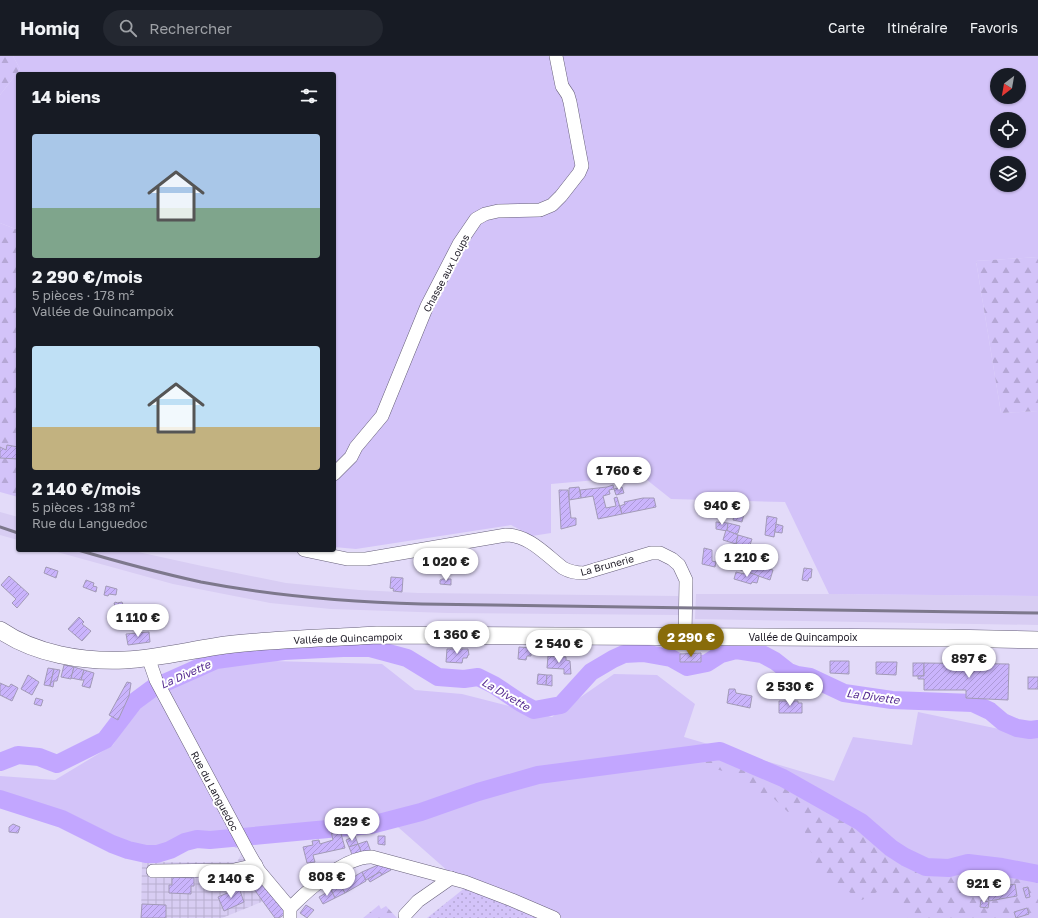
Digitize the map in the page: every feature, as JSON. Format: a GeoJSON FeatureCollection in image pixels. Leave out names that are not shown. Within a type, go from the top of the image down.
{"type":"FeatureCollection","features":[{"type":"Feature","properties":{"kind":"main road","name":"Vallée de Quincampoix"},"geometry":{"type":"LineString","coordinates":[[0,630],[26,643],[65,655],[92,659],[118,660],[148,658],[233,644],[377,635],[946,638],[1038,640]]}},
{"type":"Feature","properties":{"kind":"street","name":"Chasse aux Loups"},"geometry":{"type":"LineString","coordinates":[[336,472],[351,457],[356,447],[382,416],[427,306],[459,244],[476,219],[485,214],[498,211],[540,210],[552,205],[579,173],[582,166],[570,102],[568,95],[562,86],[556,56]]}},
{"type":"Feature","properties":{"kind":"street","name":"La Brunerie"},"geometry":{"type":"LineString","coordinates":[[314,552],[356,560],[513,535],[525,539],[563,568],[570,572],[576,573],[584,573],[643,555],[660,553],[672,559],[679,565],[686,580],[685,637]]}},
{"type":"Feature","properties":{"kind":"street","name":"Rue du Languedoc"},"geometry":{"type":"LineString","coordinates":[[148,658],[156,680],[237,834],[256,865],[290,913]]}},
{"type":"Feature","properties":{"kind":"street"},"geometry":{"type":"LineString","coordinates":[[290,913],[308,890],[332,873],[351,862],[365,857],[372,857],[466,882],[554,918]]}},
{"type":"Feature","properties":{"kind":"street"},"geometry":{"type":"LineString","coordinates":[[153,871],[234,870],[256,865]]}},
{"type":"Feature","properties":{"kind":"street"},"geometry":{"type":"LineString","coordinates":[[405,915],[418,901],[451,878]]}},
{"type":"Feature","properties":{"kind":"shaded area"},"geometry":{"type":"Polygon","coordinates":[[[0,512],[16,516],[16,539],[0,535],[0,512]]]}},
{"type":"Feature","properties":{"kind":"shaded area"},"geometry":{"type":"Polygon","coordinates":[[[57,552],[138,552],[286,583],[359,590],[418,593],[678,596],[679,615],[448,613],[331,609],[270,603],[173,584],[57,552]]]}},
{"type":"Feature","properties":{"kind":"shaded area"},"geometry":{"type":"Polygon","coordinates":[[[696,594],[1038,596],[1038,625],[695,619],[696,594]]]}},
{"type":"Feature","properties":{"kind":"shaded area"},"geometry":{"type":"Polygon","coordinates":[[[243,851],[282,907],[285,914],[264,901],[222,918],[141,918],[142,862],[237,862],[243,851]]]}},
{"type":"Feature","properties":{"kind":"green space"},"geometry":{"type":"Polygon","coordinates":[[[0,56],[13,56],[20,69],[16,72],[16,74],[0,95],[0,56]]]}},
{"type":"Feature","properties":{"kind":"green space"},"geometry":{"type":"Polygon","coordinates":[[[13,56],[1038,56],[1038,257],[976,261],[1001,413],[1038,411],[1038,596],[829,594],[785,502],[671,499],[642,476],[551,484],[551,533],[532,536],[511,525],[356,549],[336,547],[336,72],[18,72],[20,69],[13,56]]]}},
{"type":"Feature","properties":{"kind":"green space"},"geometry":{"type":"Polygon","coordinates":[[[16,74],[16,229],[0,223],[0,95],[16,74]]]}},
{"type":"Feature","properties":{"kind":"green space"},"geometry":{"type":"Polygon","coordinates":[[[0,223],[16,229],[16,496],[0,492],[0,223]]]}},
{"type":"Feature","properties":{"kind":"green space"},"geometry":{"type":"Polygon","coordinates":[[[1038,257],[1038,411],[1001,413],[976,261],[1038,257]]]}},
{"type":"Feature","properties":{"kind":"green space"},"geometry":{"type":"Polygon","coordinates":[[[237,660],[382,664],[415,690],[462,694],[552,717],[614,674],[657,675],[695,704],[684,737],[834,781],[853,737],[912,745],[918,712],[1018,733],[1038,728],[1038,918],[541,918],[466,887],[390,820],[236,848],[217,838],[142,852],[58,815],[0,808],[0,776],[55,780],[113,745],[135,708],[166,682],[237,660]]]}},
{"type":"Feature","properties":{"kind":"green space"},"geometry":{"type":"Polygon","coordinates":[[[720,751],[783,778],[821,784],[827,802],[861,822],[891,848],[905,857],[926,867],[1038,874],[1038,918],[908,918],[906,906],[877,892],[862,900],[817,872],[798,809],[788,812],[770,795],[751,795],[733,774],[674,757],[720,751]]]}},
{"type":"Feature","properties":{"kind":"green space"},"geometry":{"type":"Polygon","coordinates":[[[466,887],[541,918],[427,918],[466,887]]]}},
{"type":"Feature","properties":{"kind":"green space"},"geometry":{"type":"Polygon","coordinates":[[[379,905],[381,909],[386,906],[397,918],[363,918],[379,905]]]}},
{"type":"Feature","properties":{"kind":"building"},"geometry":{"type":"Polygon","coordinates":[[[7,445],[16,447],[16,459],[0,458],[0,447],[6,450],[7,445]]]}},
{"type":"Feature","properties":{"kind":"building"},"geometry":{"type":"Polygon","coordinates":[[[613,485],[614,489],[609,490],[610,494],[603,496],[606,508],[616,506],[614,498],[617,497],[622,514],[598,519],[593,496],[581,498],[580,490],[613,485]]]}},
{"type":"Feature","properties":{"kind":"building"},"geometry":{"type":"Polygon","coordinates":[[[579,487],[581,498],[569,500],[569,488],[579,487]]]}},
{"type":"Feature","properties":{"kind":"building"},"geometry":{"type":"Polygon","coordinates":[[[622,487],[624,493],[616,495],[614,489],[622,487]]]}},
{"type":"Feature","properties":{"kind":"building"},"geometry":{"type":"Polygon","coordinates":[[[559,490],[568,490],[571,518],[576,518],[576,525],[561,529],[559,490]]]}},
{"type":"Feature","properties":{"kind":"building"},"geometry":{"type":"Polygon","coordinates":[[[643,498],[654,498],[656,507],[622,514],[620,506],[625,504],[624,502],[643,498]]]}},
{"type":"Feature","properties":{"kind":"building"},"geometry":{"type":"Polygon","coordinates":[[[736,508],[745,510],[742,522],[733,520],[736,508]]]}},
{"type":"Feature","properties":{"kind":"building"},"geometry":{"type":"Polygon","coordinates":[[[767,516],[777,518],[774,537],[765,535],[767,516]]]}},
{"type":"Feature","properties":{"kind":"building"},"geometry":{"type":"Polygon","coordinates":[[[716,522],[728,523],[727,531],[716,529],[716,522]]]}},
{"type":"Feature","properties":{"kind":"building"},"geometry":{"type":"Polygon","coordinates":[[[728,523],[740,526],[738,533],[736,534],[727,531],[728,523]]]}},
{"type":"Feature","properties":{"kind":"building"},"geometry":{"type":"Polygon","coordinates":[[[776,524],[783,526],[782,533],[775,532],[776,524]]]}},
{"type":"Feature","properties":{"kind":"building"},"geometry":{"type":"Polygon","coordinates":[[[726,530],[738,535],[736,544],[723,540],[726,530]]]}},
{"type":"Feature","properties":{"kind":"building"},"geometry":{"type":"Polygon","coordinates":[[[738,535],[752,539],[749,548],[736,544],[738,535]]]}},
{"type":"Feature","properties":{"kind":"building"},"geometry":{"type":"Polygon","coordinates":[[[704,548],[712,550],[712,561],[716,562],[715,567],[702,564],[704,548]]]}},
{"type":"Feature","properties":{"kind":"building"},"geometry":{"type":"Polygon","coordinates":[[[724,554],[744,561],[741,570],[721,563],[724,554]]]}},
{"type":"Feature","properties":{"kind":"building"},"geometry":{"type":"Polygon","coordinates":[[[744,561],[773,570],[770,580],[741,570],[744,561]]]}},
{"type":"Feature","properties":{"kind":"building"},"geometry":{"type":"Polygon","coordinates":[[[46,567],[58,571],[56,578],[44,573],[46,567]]]}},
{"type":"Feature","properties":{"kind":"building"},"geometry":{"type":"Polygon","coordinates":[[[804,568],[812,569],[811,578],[809,578],[808,581],[802,580],[804,568]]]}},
{"type":"Feature","properties":{"kind":"building"},"geometry":{"type":"Polygon","coordinates":[[[745,571],[759,576],[757,583],[752,582],[751,584],[734,579],[736,572],[744,574],[745,571]]]}},
{"type":"Feature","properties":{"kind":"building"},"geometry":{"type":"Polygon","coordinates":[[[9,576],[29,594],[17,608],[12,603],[16,599],[1,585],[9,576]]]}},
{"type":"Feature","properties":{"kind":"building"},"geometry":{"type":"Polygon","coordinates":[[[391,577],[403,578],[402,592],[393,591],[394,589],[390,588],[391,577]]]}},
{"type":"Feature","properties":{"kind":"building"},"geometry":{"type":"Polygon","coordinates":[[[451,579],[451,585],[440,584],[440,580],[451,579]]]}},
{"type":"Feature","properties":{"kind":"building"},"geometry":{"type":"Polygon","coordinates":[[[86,580],[94,583],[93,586],[97,587],[96,592],[83,587],[86,580]]]}},
{"type":"Feature","properties":{"kind":"building"},"geometry":{"type":"Polygon","coordinates":[[[106,586],[117,589],[116,595],[104,595],[106,586]]]}},
{"type":"Feature","properties":{"kind":"building"},"geometry":{"type":"Polygon","coordinates":[[[122,602],[125,610],[130,608],[131,614],[127,615],[128,620],[121,623],[114,603],[122,602]]]}},
{"type":"Feature","properties":{"kind":"building"},"geometry":{"type":"Polygon","coordinates":[[[79,617],[84,622],[82,624],[91,631],[82,641],[68,629],[79,617]]]}},
{"type":"Feature","properties":{"kind":"building"},"geometry":{"type":"Polygon","coordinates":[[[149,632],[150,642],[128,645],[126,634],[149,632]]]}},
{"type":"Feature","properties":{"kind":"building"},"geometry":{"type":"Polygon","coordinates":[[[519,647],[531,648],[531,656],[527,656],[526,660],[518,659],[519,647]]]}},
{"type":"Feature","properties":{"kind":"building"},"geometry":{"type":"Polygon","coordinates":[[[447,649],[468,649],[469,655],[467,658],[463,658],[462,663],[446,662],[447,649]]]}},
{"type":"Feature","properties":{"kind":"building"},"geometry":{"type":"Polygon","coordinates":[[[701,653],[701,662],[680,662],[680,654],[701,653]]]}},
{"type":"Feature","properties":{"kind":"building"},"geometry":{"type":"Polygon","coordinates":[[[548,656],[566,657],[566,660],[570,661],[571,674],[564,674],[564,669],[547,668],[548,656]]]}},
{"type":"Feature","properties":{"kind":"building"},"geometry":{"type":"Polygon","coordinates":[[[830,661],[849,661],[849,674],[830,673],[830,661]]]}},
{"type":"Feature","properties":{"kind":"building"},"geometry":{"type":"Polygon","coordinates":[[[876,662],[897,662],[896,675],[876,674],[876,662]]]}},
{"type":"Feature","properties":{"kind":"building"},"geometry":{"type":"Polygon","coordinates":[[[913,663],[924,663],[924,676],[913,676],[913,663]]]}},
{"type":"Feature","properties":{"kind":"building"},"geometry":{"type":"Polygon","coordinates":[[[924,663],[1009,664],[1008,700],[966,698],[966,690],[924,690],[924,679],[918,679],[918,676],[924,676],[924,663]]]}},
{"type":"Feature","properties":{"kind":"building"},"geometry":{"type":"Polygon","coordinates":[[[64,665],[74,667],[71,679],[61,677],[64,665]]]}},
{"type":"Feature","properties":{"kind":"building"},"geometry":{"type":"Polygon","coordinates":[[[74,667],[84,670],[81,680],[71,678],[74,667]]]}},
{"type":"Feature","properties":{"kind":"building"},"geometry":{"type":"Polygon","coordinates":[[[48,668],[54,669],[50,686],[44,685],[48,668]]]}},
{"type":"Feature","properties":{"kind":"building"},"geometry":{"type":"Polygon","coordinates":[[[54,669],[60,670],[57,681],[54,681],[53,687],[50,686],[54,669]]]}},
{"type":"Feature","properties":{"kind":"building"},"geometry":{"type":"Polygon","coordinates":[[[84,670],[94,673],[90,688],[82,686],[84,680],[81,680],[84,670]]]}},
{"type":"Feature","properties":{"kind":"building"},"geometry":{"type":"Polygon","coordinates":[[[538,674],[547,675],[546,685],[537,684],[538,674]]]}},
{"type":"Feature","properties":{"kind":"building"},"geometry":{"type":"Polygon","coordinates":[[[28,675],[39,682],[32,695],[21,689],[28,675]]]}},
{"type":"Feature","properties":{"kind":"building"},"geometry":{"type":"Polygon","coordinates":[[[547,675],[552,675],[552,686],[546,685],[547,675]]]}},
{"type":"Feature","properties":{"kind":"building"},"geometry":{"type":"Polygon","coordinates":[[[1028,677],[1038,677],[1038,689],[1028,689],[1028,677]]]}},
{"type":"Feature","properties":{"kind":"building"},"geometry":{"type":"Polygon","coordinates":[[[127,682],[131,683],[129,696],[118,720],[109,715],[127,682]]]}},
{"type":"Feature","properties":{"kind":"building"},"geometry":{"type":"Polygon","coordinates":[[[0,683],[9,687],[11,684],[18,688],[12,701],[0,695],[0,683]]]}},
{"type":"Feature","properties":{"kind":"building"},"geometry":{"type":"Polygon","coordinates":[[[729,689],[735,689],[736,693],[752,696],[750,708],[727,703],[729,689]]]}},
{"type":"Feature","properties":{"kind":"building"},"geometry":{"type":"Polygon","coordinates":[[[36,698],[43,700],[41,706],[34,704],[36,698]]]}},
{"type":"Feature","properties":{"kind":"building"},"geometry":{"type":"Polygon","coordinates":[[[779,701],[798,701],[798,703],[802,703],[802,713],[779,713],[779,701]]]}},
{"type":"Feature","properties":{"kind":"building"},"geometry":{"type":"Polygon","coordinates":[[[348,809],[358,812],[357,816],[346,815],[348,809]]]}},
{"type":"Feature","properties":{"kind":"building"},"geometry":{"type":"Polygon","coordinates":[[[13,824],[20,827],[18,833],[9,832],[9,827],[13,824]]]}},
{"type":"Feature","properties":{"kind":"building"},"geometry":{"type":"Polygon","coordinates":[[[340,830],[345,848],[313,855],[315,862],[307,863],[303,847],[313,845],[312,841],[319,840],[320,844],[333,840],[331,831],[340,830]]]}},
{"type":"Feature","properties":{"kind":"building"},"geometry":{"type":"Polygon","coordinates":[[[355,836],[358,844],[349,847],[346,840],[355,836]]]}},
{"type":"Feature","properties":{"kind":"building"},"geometry":{"type":"Polygon","coordinates":[[[378,836],[385,836],[385,845],[378,844],[378,836]]]}},
{"type":"Feature","properties":{"kind":"building"},"geometry":{"type":"Polygon","coordinates":[[[367,841],[371,852],[362,854],[358,844],[367,841]]]}},
{"type":"Feature","properties":{"kind":"building"},"geometry":{"type":"Polygon","coordinates":[[[358,844],[362,854],[353,857],[349,847],[358,844]]]}},
{"type":"Feature","properties":{"kind":"building"},"geometry":{"type":"Polygon","coordinates":[[[385,862],[391,870],[382,875],[380,872],[366,880],[362,872],[385,862]]]}},
{"type":"Feature","properties":{"kind":"building"},"geometry":{"type":"Polygon","coordinates":[[[362,872],[366,881],[345,893],[340,885],[362,872]]]}},
{"type":"Feature","properties":{"kind":"building"},"geometry":{"type":"Polygon","coordinates":[[[380,872],[382,875],[370,882],[368,879],[380,872]]]}},
{"type":"Feature","properties":{"kind":"building"},"geometry":{"type":"Polygon","coordinates":[[[257,874],[282,907],[285,914],[279,918],[275,918],[248,881],[257,874]]]}},
{"type":"Feature","properties":{"kind":"building"},"geometry":{"type":"Polygon","coordinates":[[[172,877],[194,878],[194,886],[191,886],[191,894],[169,893],[169,885],[172,885],[172,877]]]}},
{"type":"Feature","properties":{"kind":"building"},"geometry":{"type":"Polygon","coordinates":[[[1015,884],[1017,896],[989,901],[986,890],[1015,884]]]}},
{"type":"Feature","properties":{"kind":"building"},"geometry":{"type":"Polygon","coordinates":[[[340,885],[345,893],[335,898],[331,890],[340,885]]]}},
{"type":"Feature","properties":{"kind":"building"},"geometry":{"type":"Polygon","coordinates":[[[1028,887],[1030,897],[1026,898],[1023,888],[1028,887]]]}},
{"type":"Feature","properties":{"kind":"building"},"geometry":{"type":"Polygon","coordinates":[[[239,888],[244,902],[224,911],[218,897],[239,888]]]}},
{"type":"Feature","properties":{"kind":"building"},"geometry":{"type":"Polygon","coordinates":[[[331,890],[335,898],[323,904],[319,897],[331,890]]]}},
{"type":"Feature","properties":{"kind":"building"},"geometry":{"type":"Polygon","coordinates":[[[981,900],[989,902],[988,908],[980,907],[981,900]]]}},
{"type":"Feature","properties":{"kind":"building"},"geometry":{"type":"Polygon","coordinates":[[[142,904],[166,905],[166,918],[141,918],[142,904]]]}},
{"type":"Feature","properties":{"kind":"building"},"geometry":{"type":"Polygon","coordinates":[[[306,905],[314,910],[307,918],[300,913],[306,905]]]}},
{"type":"Feature","properties":{"kind":"building"},"geometry":{"type":"Polygon","coordinates":[[[1027,908],[1029,914],[1016,918],[1014,912],[1027,908]]]}},
{"type":"Feature","properties":{"kind":"waterway","name":"La Divette"},"geometry":{"type":"LineString","coordinates":[[0,762],[18,755],[39,757],[57,764],[105,740],[134,702],[153,688],[216,660],[284,651],[343,648],[370,648],[407,658],[438,677],[464,679],[478,677],[494,685],[534,710],[561,705],[591,672],[624,654],[643,653],[671,658],[687,667],[707,663],[721,654],[736,650],[762,654],[775,661],[789,672],[810,677],[844,693],[892,700],[973,703],[990,711],[1003,722],[1017,728],[1030,730],[1038,729]]}},
{"type":"Feature","properties":{"kind":"waterway","name":"La Divette"},"geometry":{"type":"LineString","coordinates":[[0,799],[62,819],[112,844],[128,850],[146,854],[157,854],[170,850],[185,842],[197,839],[210,840],[371,825],[421,812],[478,792],[538,775],[720,751],[783,778],[861,822],[891,848],[905,857],[926,867],[949,868],[968,863],[1002,867],[1038,874]]}},
{"type":"Feature","properties":{"kind":"railway"},"geometry":{"type":"LineString","coordinates":[[0,527],[16,532]]}},
{"type":"Feature","properties":{"kind":"railway"},"geometry":{"type":"LineString","coordinates":[[85,552],[170,575],[228,587],[283,595],[367,602],[1038,613]]}}]}
